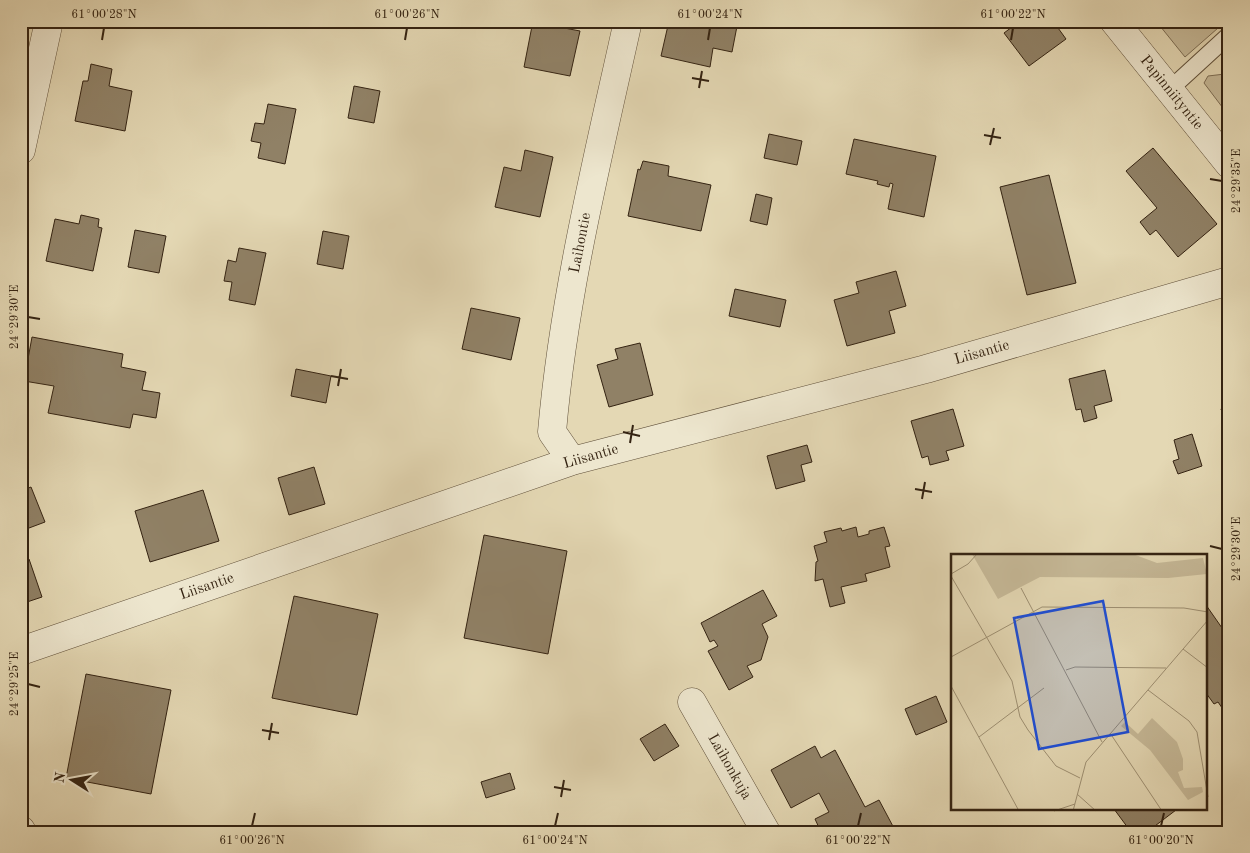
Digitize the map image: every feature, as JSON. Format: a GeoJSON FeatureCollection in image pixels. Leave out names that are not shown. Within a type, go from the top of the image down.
{"type":"FeatureCollection","features":[{"type":"Feature","properties":{"kind":"street"},"geometry":{"type":"LineString","coordinates":[[21,150],[48,21]]}},
{"type":"Feature","properties":{"kind":"street","name":"Laihontie"},"geometry":{"type":"LineString","coordinates":[[572,461],[552,432],[557,376],[583,227],[628,21]]}},
{"type":"Feature","properties":{"kind":"street","name":"Papinniityntie"},"geometry":{"type":"LineString","coordinates":[[1114,21],[1168,91],[1229,164]]}},
{"type":"Feature","properties":{"kind":"street","name":"Liisantie"},"geometry":{"type":"LineString","coordinates":[[21,651],[572,461],[926,369],[1229,281]]}},
{"type":"Feature","properties":{"kind":"street","name":"Laihonkuja"},"geometry":{"type":"LineString","coordinates":[[692,702],[766,832]]}},
{"type":"Feature","properties":{"kind":"lane"},"geometry":{"type":"LineString","coordinates":[[1168,91],[1229,36]]}},
{"type":"Feature","properties":{"kind":"shaded area"},"geometry":{"type":"Polygon","coordinates":[[[1156,21],[1226,21],[1185,57],[1156,21]]]}},
{"type":"Feature","properties":{"kind":"shaded area"},"geometry":{"type":"Polygon","coordinates":[[[1229,74],[1229,116],[1204,83],[1208,76],[1229,74]]]}},
{"type":"Feature","properties":{"kind":"building"},"geometry":{"type":"Polygon","coordinates":[[[533,21],[560,21],[559,27],[580,31],[570,76],[524,67],[533,21]]]}},
{"type":"Feature","properties":{"kind":"building"},"geometry":{"type":"Polygon","coordinates":[[[669,21],[738,21],[732,52],[713,48],[710,67],[661,56],[669,21]]]}},
{"type":"Feature","properties":{"kind":"building"},"geometry":{"type":"Polygon","coordinates":[[[1014,21],[1053,21],[1066,39],[1029,66],[1004,33],[1016,24],[1014,21]]]}},
{"type":"Feature","properties":{"kind":"building"},"geometry":{"type":"Polygon","coordinates":[[[91,64],[112,69],[109,86],[132,91],[125,131],[75,121],[83,81],[88,81],[91,64]]]}},
{"type":"Feature","properties":{"kind":"building"},"geometry":{"type":"Polygon","coordinates":[[[354,86],[380,91],[374,123],[348,118],[354,86]]]}},
{"type":"Feature","properties":{"kind":"building"},"geometry":{"type":"Polygon","coordinates":[[[268,104],[296,109],[285,164],[258,158],[261,143],[251,141],[255,123],[264,124],[268,104]]]}},
{"type":"Feature","properties":{"kind":"building"},"geometry":{"type":"Polygon","coordinates":[[[769,134],[802,141],[797,165],[764,158],[769,134]]]}},
{"type":"Feature","properties":{"kind":"building"},"geometry":{"type":"Polygon","coordinates":[[[854,139],[936,156],[924,217],[888,209],[893,184],[890,183],[889,187],[877,184],[878,181],[846,174],[854,139]]]}},
{"type":"Feature","properties":{"kind":"building"},"geometry":{"type":"Polygon","coordinates":[[[1153,148],[1217,224],[1178,257],[1156,230],[1150,235],[1140,222],[1157,208],[1126,171],[1153,148]]]}},
{"type":"Feature","properties":{"kind":"building"},"geometry":{"type":"Polygon","coordinates":[[[525,150],[553,157],[540,217],[495,207],[504,167],[521,171],[525,150]]]}},
{"type":"Feature","properties":{"kind":"building"},"geometry":{"type":"Polygon","coordinates":[[[643,161],[669,166],[668,176],[711,185],[701,231],[628,216],[638,169],[640,170],[643,161]]]}},
{"type":"Feature","properties":{"kind":"building"},"geometry":{"type":"Polygon","coordinates":[[[1049,175],[1076,283],[1027,295],[1000,187],[1049,175]]]}},
{"type":"Feature","properties":{"kind":"building"},"geometry":{"type":"Polygon","coordinates":[[[756,194],[772,198],[767,225],[750,221],[756,194]]]}},
{"type":"Feature","properties":{"kind":"building"},"geometry":{"type":"Polygon","coordinates":[[[81,215],[99,219],[98,227],[102,228],[93,271],[46,261],[55,219],[79,224],[81,215]]]}},
{"type":"Feature","properties":{"kind":"building"},"geometry":{"type":"Polygon","coordinates":[[[135,230],[166,236],[159,273],[128,267],[135,230]]]}},
{"type":"Feature","properties":{"kind":"building"},"geometry":{"type":"Polygon","coordinates":[[[323,231],[349,236],[343,269],[317,264],[323,231]]]}},
{"type":"Feature","properties":{"kind":"building"},"geometry":{"type":"Polygon","coordinates":[[[239,248],[266,253],[255,305],[229,300],[232,282],[224,281],[228,260],[236,262],[239,248]]]}},
{"type":"Feature","properties":{"kind":"building"},"geometry":{"type":"Polygon","coordinates":[[[896,271],[906,306],[889,311],[895,333],[847,346],[834,300],[859,293],[856,282],[896,271]]]}},
{"type":"Feature","properties":{"kind":"building"},"geometry":{"type":"Polygon","coordinates":[[[735,289],[786,300],[780,327],[729,316],[735,289]]]}},
{"type":"Feature","properties":{"kind":"building"},"geometry":{"type":"Polygon","coordinates":[[[471,308],[520,318],[511,360],[462,349],[471,308]]]}},
{"type":"Feature","properties":{"kind":"building"},"geometry":{"type":"Polygon","coordinates":[[[32,337],[123,354],[121,367],[146,372],[142,390],[160,393],[156,418],[133,414],[130,428],[48,413],[54,386],[24,381],[32,337]]]}},
{"type":"Feature","properties":{"kind":"building"},"geometry":{"type":"Polygon","coordinates":[[[640,343],[653,395],[609,407],[597,365],[618,359],[615,349],[640,343]]]}},
{"type":"Feature","properties":{"kind":"building"},"geometry":{"type":"Polygon","coordinates":[[[296,369],[331,376],[326,403],[291,396],[296,369]]]}},
{"type":"Feature","properties":{"kind":"building"},"geometry":{"type":"Polygon","coordinates":[[[1105,370],[1112,401],[1094,406],[1097,418],[1084,422],[1081,409],[1076,410],[1069,379],[1105,370]]]}},
{"type":"Feature","properties":{"kind":"building"},"geometry":{"type":"Polygon","coordinates":[[[1225,397],[1229,398],[1229,412],[1221,410],[1225,397]]]}},
{"type":"Feature","properties":{"kind":"building"},"geometry":{"type":"Polygon","coordinates":[[[953,409],[964,446],[946,451],[949,460],[930,465],[928,456],[922,458],[911,421],[953,409]]]}},
{"type":"Feature","properties":{"kind":"building"},"geometry":{"type":"Polygon","coordinates":[[[1192,434],[1202,466],[1178,474],[1173,461],[1179,459],[1174,440],[1192,434]]]}},
{"type":"Feature","properties":{"kind":"building"},"geometry":{"type":"Polygon","coordinates":[[[807,445],[812,462],[801,465],[805,481],[776,489],[767,456],[807,445]]]}},
{"type":"Feature","properties":{"kind":"building"},"geometry":{"type":"Polygon","coordinates":[[[314,467],[325,504],[289,515],[278,478],[314,467]]]}},
{"type":"Feature","properties":{"kind":"building"},"geometry":{"type":"Polygon","coordinates":[[[31,487],[45,522],[21,531],[21,491],[31,487]]]}},
{"type":"Feature","properties":{"kind":"building"},"geometry":{"type":"Polygon","coordinates":[[[203,490],[219,541],[150,562],[135,511],[203,490]]]}},
{"type":"Feature","properties":{"kind":"building"},"geometry":{"type":"Polygon","coordinates":[[[856,527],[858,537],[869,534],[869,531],[884,527],[890,546],[885,547],[890,567],[865,574],[867,581],[841,587],[845,603],[830,607],[823,579],[815,581],[816,562],[818,561],[814,546],[827,542],[824,532],[841,528],[842,531],[856,527]]]}},
{"type":"Feature","properties":{"kind":"building"},"geometry":{"type":"Polygon","coordinates":[[[484,535],[567,551],[548,654],[464,638],[484,535]]]}},
{"type":"Feature","properties":{"kind":"building"},"geometry":{"type":"Polygon","coordinates":[[[29,559],[42,597],[21,604],[21,561],[29,559]]]}},
{"type":"Feature","properties":{"kind":"building"},"geometry":{"type":"Polygon","coordinates":[[[763,590],[777,616],[762,624],[768,637],[761,660],[747,666],[753,677],[729,690],[708,651],[718,646],[714,640],[710,642],[701,623],[763,590]]]}},
{"type":"Feature","properties":{"kind":"building"},"geometry":{"type":"Polygon","coordinates":[[[294,596],[378,614],[357,715],[272,698],[294,596]]]}},
{"type":"Feature","properties":{"kind":"building"},"geometry":{"type":"Polygon","coordinates":[[[1208,608],[1229,638],[1229,718],[1218,702],[1214,704],[1208,696],[1208,608]]]}},
{"type":"Feature","properties":{"kind":"building"},"geometry":{"type":"Polygon","coordinates":[[[86,674],[171,690],[151,794],[66,778],[86,674]]]}},
{"type":"Feature","properties":{"kind":"building"},"geometry":{"type":"Polygon","coordinates":[[[936,696],[947,722],[916,735],[905,709],[936,696]]]}},
{"type":"Feature","properties":{"kind":"building"},"geometry":{"type":"Polygon","coordinates":[[[665,724],[679,746],[654,761],[640,739],[665,724]]]}},
{"type":"Feature","properties":{"kind":"building"},"geometry":{"type":"Polygon","coordinates":[[[815,746],[821,758],[835,750],[865,807],[879,800],[896,832],[821,832],[815,819],[829,812],[819,793],[791,808],[771,770],[815,746]]]}},
{"type":"Feature","properties":{"kind":"building"},"geometry":{"type":"Polygon","coordinates":[[[510,773],[515,789],[486,798],[481,782],[510,773]]]}},
{"type":"Feature","properties":{"kind":"building"},"geometry":{"type":"Polygon","coordinates":[[[1115,810],[1176,810],[1147,832],[1131,832],[1115,810]]]}}]}
